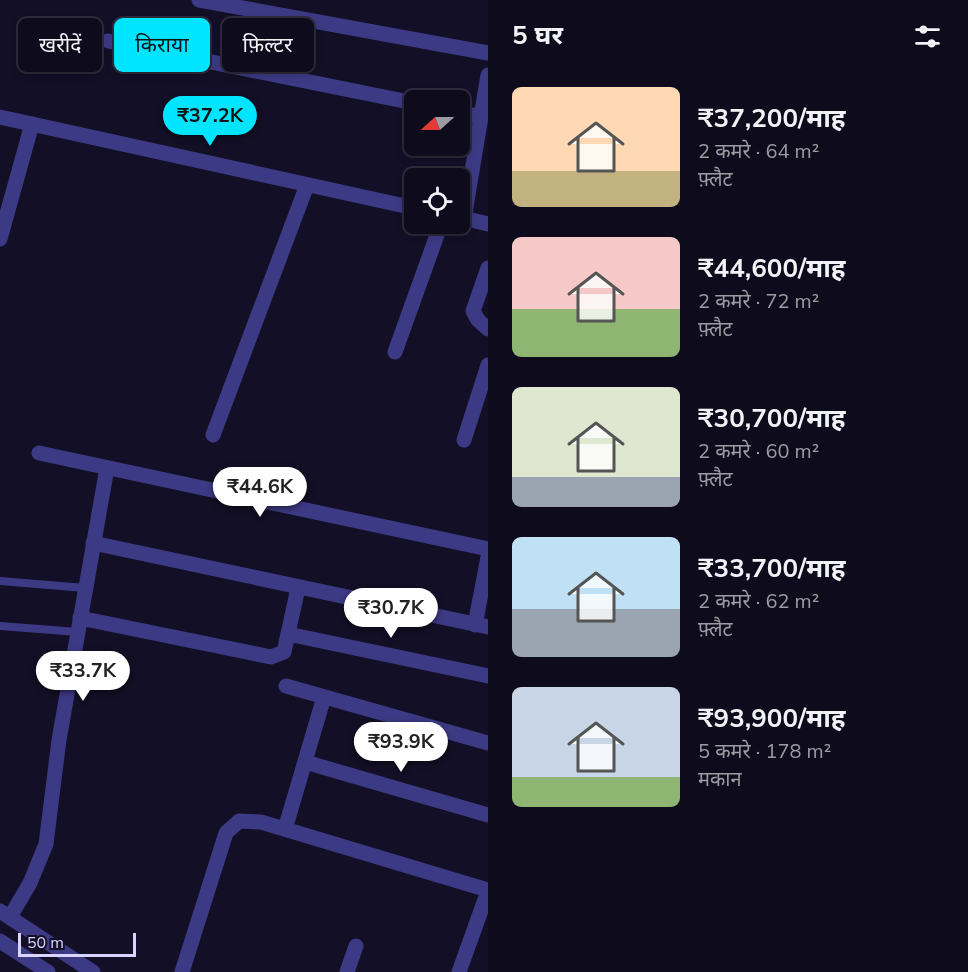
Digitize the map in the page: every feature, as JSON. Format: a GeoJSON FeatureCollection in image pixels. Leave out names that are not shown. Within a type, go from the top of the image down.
{"type":"FeatureCollection","features":[{"type":"Feature","properties":{"kind":"street"},"geometry":{"type":"LineString","coordinates":[[199,0],[488,53]]}},
{"type":"Feature","properties":{"kind":"street"},"geometry":{"type":"LineString","coordinates":[[108,41],[404,101]]}},
{"type":"Feature","properties":{"kind":"street"},"geometry":{"type":"LineString","coordinates":[[470,175],[488,75]]}},
{"type":"Feature","properties":{"kind":"street"},"geometry":{"type":"LineString","coordinates":[[470,114],[481,117]]}},
{"type":"Feature","properties":{"kind":"street"},"geometry":{"type":"LineString","coordinates":[[0,117],[404,206]]}},
{"type":"Feature","properties":{"kind":"street"},"geometry":{"type":"LineString","coordinates":[[0,239],[32,124]]}},
{"type":"Feature","properties":{"kind":"street"},"geometry":{"type":"LineString","coordinates":[[213,435],[306,185]]}},
{"type":"Feature","properties":{"kind":"street"},"geometry":{"type":"LineString","coordinates":[[470,220],[488,224]]}},
{"type":"Feature","properties":{"kind":"street"},"geometry":{"type":"LineString","coordinates":[[395,352],[437,234]]}},
{"type":"Feature","properties":{"kind":"street"},"geometry":{"type":"LineString","coordinates":[[488,268],[473,311],[478,320],[488,329]]}},
{"type":"Feature","properties":{"kind":"street"},"geometry":{"type":"LineString","coordinates":[[464,440],[488,365]]}},
{"type":"Feature","properties":{"kind":"street"},"geometry":{"type":"LineString","coordinates":[[39,453],[488,549]]}},
{"type":"Feature","properties":{"kind":"street"},"geometry":{"type":"LineString","coordinates":[[93,972],[5,914],[30,883],[46,844],[59,740],[107,468]]}},
{"type":"Feature","properties":{"kind":"street"},"geometry":{"type":"LineString","coordinates":[[93,543],[481,626],[488,557]]}},
{"type":"Feature","properties":{"kind":"street"},"geometry":{"type":"LineString","coordinates":[[79,625],[271,657],[284,652],[298,588]]}},
{"type":"Feature","properties":{"kind":"street"},"geometry":{"type":"LineString","coordinates":[[288,634],[488,676]]}},
{"type":"Feature","properties":{"kind":"street"},"geometry":{"type":"LineString","coordinates":[[286,686],[488,743]]}},
{"type":"Feature","properties":{"kind":"street"},"geometry":{"type":"LineString","coordinates":[[285,829],[324,697]]}},
{"type":"Feature","properties":{"kind":"street"},"geometry":{"type":"LineString","coordinates":[[305,762],[488,815]]}},
{"type":"Feature","properties":{"kind":"street"},"geometry":{"type":"LineString","coordinates":[[182,972],[226,833],[233,824],[245,819],[488,890],[459,972]]}},
{"type":"Feature","properties":{"kind":"street"},"geometry":{"type":"LineString","coordinates":[[0,941],[39,969]]}},
{"type":"Feature","properties":{"kind":"street"},"geometry":{"type":"LineString","coordinates":[[347,972],[356,946]]}},
{"type":"Feature","properties":{"kind":"lane"},"geometry":{"type":"LineString","coordinates":[[0,581],[85,588]]}},
{"type":"Feature","properties":{"kind":"lane"},"geometry":{"type":"LineString","coordinates":[[0,626],[79,625]]}}]}
